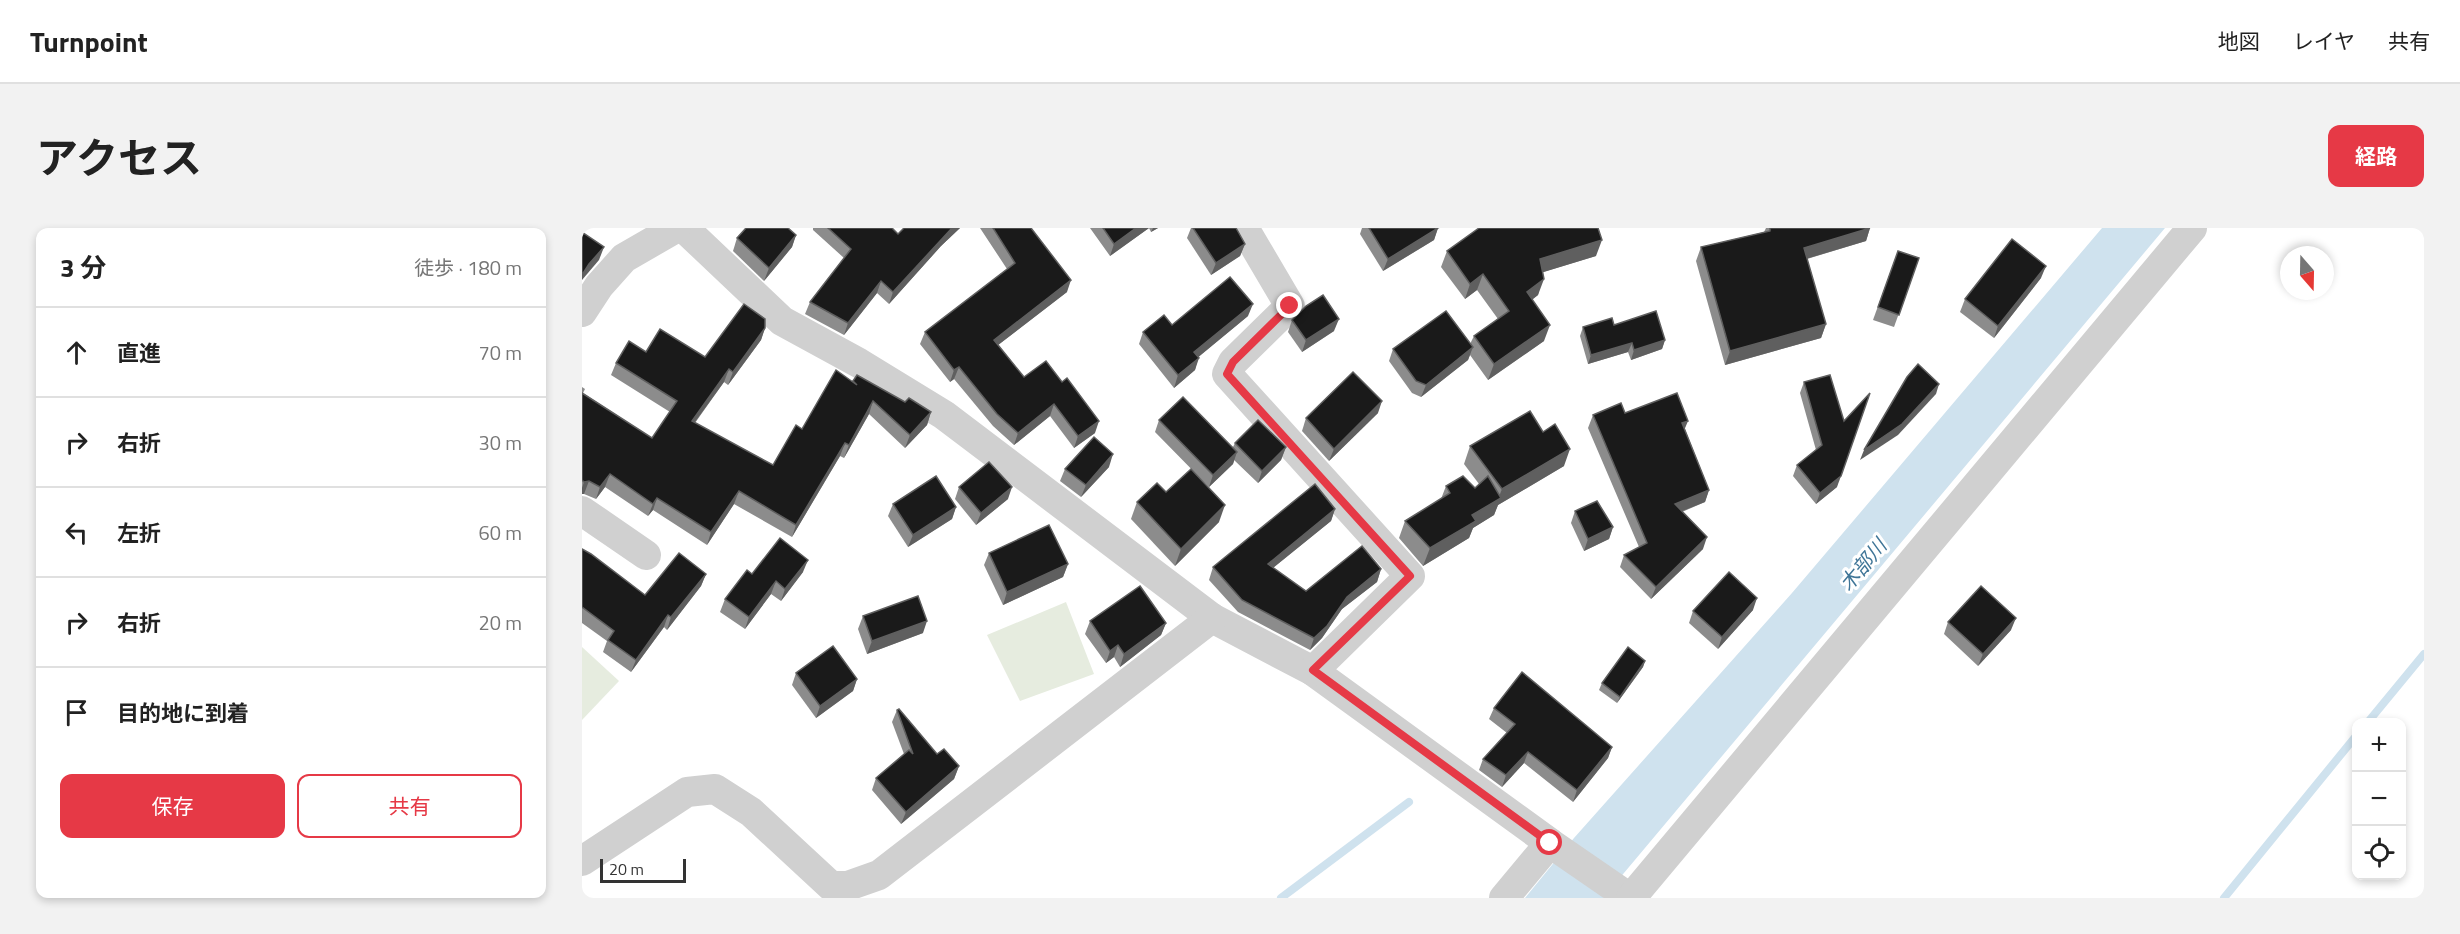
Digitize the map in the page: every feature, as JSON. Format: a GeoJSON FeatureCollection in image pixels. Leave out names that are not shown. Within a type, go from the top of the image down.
{"type":"FeatureCollection","features":[{"type":"Feature","properties":{"kind":"street"},"geometry":{"type":"LineString","coordinates":[[582,312],[599,286],[624,258],[676,228]]}},
{"type":"Feature","properties":{"kind":"street"},"geometry":{"type":"LineString","coordinates":[[684,228],[782,321],[859,363],[944,416],[1212,618],[1313,670],[1550,843],[1631,898],[2192,228]]}},
{"type":"Feature","properties":{"kind":"street"},"geometry":{"type":"LineString","coordinates":[[1244,228],[1290,306],[1233,362],[1227,374],[1410,576],[1313,670]]}},
{"type":"Feature","properties":{"kind":"street"},"geometry":{"type":"LineString","coordinates":[[582,511],[646,555]]}},
{"type":"Feature","properties":{"kind":"street"},"geometry":{"type":"LineString","coordinates":[[583,857],[687,792],[714,789],[751,812],[831,886],[848,886],[879,875],[1212,618]]}},
{"type":"Feature","properties":{"kind":"street"},"geometry":{"type":"LineString","coordinates":[[1504,898],[1550,843]]}},
{"type":"Feature","properties":{"kind":"shaded area"},"geometry":{"type":"Polygon","coordinates":[[[1066,602],[1094,674],[1020,701],[987,635],[1066,602]]]}},
{"type":"Feature","properties":{"kind":"shaded area"},"geometry":{"type":"Polygon","coordinates":[[[582,647],[619,681],[582,720],[582,647]]]}},
{"type":"Feature","properties":{"kind":"water","name":"木部川"},"geometry":{"type":"Polygon","coordinates":[[[2102,228],[2165,228],[1603,898],[1525,898],[1574,838],[1792,593],[2102,228]]]}},
{"type":"Feature","properties":{"kind":"building"},"geometry":{"type":"Polygon","coordinates":[[[746,228],[788,228],[796,235],[769,268],[737,238],[746,228]]]}},
{"type":"Feature","properties":{"kind":"building"},"geometry":{"type":"Polygon","coordinates":[[[828,228],[892,228],[898,234],[904,228],[952,228],[893,292],[881,281],[848,323],[810,302],[851,249],[828,228]]]}},
{"type":"Feature","properties":{"kind":"building"},"geometry":{"type":"Polygon","coordinates":[[[993,228],[1031,228],[1071,280],[994,340],[1024,377],[1046,361],[1062,382],[1067,378],[1099,421],[1078,436],[1054,404],[1018,433],[997,414],[959,367],[954,370],[925,332],[1015,263],[993,228]]]}},
{"type":"Feature","properties":{"kind":"building"},"geometry":{"type":"Polygon","coordinates":[[[1103,228],[1136,228],[1114,244],[1103,228]]]}},
{"type":"Feature","properties":{"kind":"building"},"geometry":{"type":"Polygon","coordinates":[[[1193,228],[1236,228],[1245,244],[1216,263],[1193,228]]]}},
{"type":"Feature","properties":{"kind":"building"},"geometry":{"type":"Polygon","coordinates":[[[1369,228],[1438,228],[1388,259],[1369,228]]]}},
{"type":"Feature","properties":{"kind":"building"},"geometry":{"type":"Polygon","coordinates":[[[1479,228],[1598,228],[1602,240],[1540,259],[1544,279],[1527,292],[1550,325],[1494,364],[1474,336],[1509,311],[1483,274],[1470,284],[1447,251],[1479,228]]]}},
{"type":"Feature","properties":{"kind":"building"},"geometry":{"type":"Polygon","coordinates":[[[1770,228],[1870,228],[1804,248],[1826,324],[1730,351],[1701,247],[1770,231],[1770,228]]]}},
{"type":"Feature","properties":{"kind":"building"},"geometry":{"type":"Polygon","coordinates":[[[582,232],[604,247],[582,275],[582,232]]]}},
{"type":"Feature","properties":{"kind":"building"},"geometry":{"type":"Polygon","coordinates":[[[2012,239],[2046,266],[1998,326],[1965,299],[2012,239]]]}},
{"type":"Feature","properties":{"kind":"building"},"geometry":{"type":"Polygon","coordinates":[[[1898,251],[1919,258],[1899,315],[1878,307],[1898,251]]]}},
{"type":"Feature","properties":{"kind":"building"},"geometry":{"type":"Polygon","coordinates":[[[1230,277],[1253,304],[1194,352],[1199,358],[1178,375],[1143,332],[1164,315],[1172,325],[1230,277]]]}},
{"type":"Feature","properties":{"kind":"building"},"geometry":{"type":"Polygon","coordinates":[[[1323,295],[1339,319],[1306,340],[1292,320],[1306,306],[1323,295]]]}},
{"type":"Feature","properties":{"kind":"building"},"geometry":{"type":"Polygon","coordinates":[[[744,304],[765,319],[765,328],[733,372],[729,369],[692,421],[773,465],[796,425],[802,429],[836,370],[857,385],[853,381],[857,375],[905,402],[909,398],[931,412],[910,435],[873,401],[849,445],[845,443],[796,525],[739,491],[711,532],[657,498],[653,504],[610,474],[600,487],[589,481],[584,482],[582,480],[582,393],[652,438],[677,401],[616,363],[629,341],[646,352],[660,329],[705,357],[744,304]]]}},
{"type":"Feature","properties":{"kind":"building"},"geometry":{"type":"Polygon","coordinates":[[[1446,311],[1473,347],[1426,385],[1416,381],[1393,349],[1446,311]]]}},
{"type":"Feature","properties":{"kind":"building"},"geometry":{"type":"Polygon","coordinates":[[[1656,311],[1665,340],[1634,350],[1632,343],[1591,355],[1583,327],[1612,318],[1614,325],[1656,311]]]}},
{"type":"Feature","properties":{"kind":"building"},"geometry":{"type":"Polygon","coordinates":[[[1918,364],[1939,384],[1902,424],[1864,450],[1907,377],[1918,364]]]}},
{"type":"Feature","properties":{"kind":"building"},"geometry":{"type":"Polygon","coordinates":[[[1353,372],[1382,401],[1334,449],[1306,418],[1353,372]]]}},
{"type":"Feature","properties":{"kind":"building"},"geometry":{"type":"Polygon","coordinates":[[[1830,375],[1844,421],[1870,393],[1841,476],[1820,493],[1797,465],[1822,445],[1804,382],[1830,375]]]}},
{"type":"Feature","properties":{"kind":"building"},"geometry":{"type":"Polygon","coordinates":[[[1677,393],[1688,421],[1682,423],[1709,490],[1675,504],[1707,537],[1656,587],[1624,555],[1647,543],[1593,415],[1621,403],[1625,413],[1677,393]]]}},
{"type":"Feature","properties":{"kind":"building"},"geometry":{"type":"Polygon","coordinates":[[[1183,397],[1237,452],[1213,475],[1159,420],[1183,397]]]}},
{"type":"Feature","properties":{"kind":"building"},"geometry":{"type":"Polygon","coordinates":[[[1530,411],[1543,432],[1555,424],[1570,449],[1502,489],[1470,446],[1530,411]]]}},
{"type":"Feature","properties":{"kind":"building"},"geometry":{"type":"Polygon","coordinates":[[[1258,420],[1286,447],[1262,471],[1235,443],[1258,420]]]}},
{"type":"Feature","properties":{"kind":"building"},"geometry":{"type":"Polygon","coordinates":[[[1094,437],[1113,454],[1086,485],[1065,469],[1094,437]]]}},
{"type":"Feature","properties":{"kind":"building"},"geometry":{"type":"Polygon","coordinates":[[[989,462],[1012,487],[981,513],[959,487],[989,462]]]}},
{"type":"Feature","properties":{"kind":"building"},"geometry":{"type":"Polygon","coordinates":[[[1191,469],[1225,505],[1181,549],[1137,502],[1157,483],[1166,492],[1191,469]]]}},
{"type":"Feature","properties":{"kind":"building"},"geometry":{"type":"Polygon","coordinates":[[[936,476],[956,507],[913,535],[893,504],[936,476]]]}},
{"type":"Feature","properties":{"kind":"building"},"geometry":{"type":"Polygon","coordinates":[[[1463,476],[1475,488],[1488,476],[1501,498],[1472,515],[1476,521],[1430,548],[1405,521],[1450,493],[1446,486],[1463,476]]]}},
{"type":"Feature","properties":{"kind":"building"},"geometry":{"type":"Polygon","coordinates":[[[1315,484],[1335,509],[1268,564],[1306,591],[1362,546],[1381,569],[1347,597],[1327,626],[1314,638],[1242,600],[1213,567],[1315,484]]]}},
{"type":"Feature","properties":{"kind":"building"},"geometry":{"type":"Polygon","coordinates":[[[1597,501],[1613,527],[1588,539],[1575,511],[1597,501]]]}},
{"type":"Feature","properties":{"kind":"building"},"geometry":{"type":"Polygon","coordinates":[[[1049,525],[1068,564],[1007,592],[989,553],[1049,525]]]}},
{"type":"Feature","properties":{"kind":"building"},"geometry":{"type":"Polygon","coordinates":[[[780,538],[808,560],[785,589],[776,581],[749,617],[725,599],[747,570],[752,574],[780,538]]]}},
{"type":"Feature","properties":{"kind":"building"},"geometry":{"type":"Polygon","coordinates":[[[582,549],[645,595],[679,553],[706,574],[671,617],[668,615],[636,660],[608,640],[614,631],[582,607],[582,549]]]}},
{"type":"Feature","properties":{"kind":"building"},"geometry":{"type":"Polygon","coordinates":[[[1729,572],[1757,598],[1722,637],[1693,611],[1729,572]]]}},
{"type":"Feature","properties":{"kind":"building"},"geometry":{"type":"Polygon","coordinates":[[[1140,586],[1166,623],[1124,654],[1118,645],[1110,651],[1090,621],[1140,586]]]}},
{"type":"Feature","properties":{"kind":"building"},"geometry":{"type":"Polygon","coordinates":[[[1981,586],[2016,618],[1983,654],[1948,622],[1981,586]]]}},
{"type":"Feature","properties":{"kind":"building"},"geometry":{"type":"Polygon","coordinates":[[[918,596],[927,621],[872,641],[863,616],[918,596]]]}},
{"type":"Feature","properties":{"kind":"building"},"geometry":{"type":"Polygon","coordinates":[[[833,646],[857,679],[820,706],[796,673],[833,646]]]}},
{"type":"Feature","properties":{"kind":"building"},"geometry":{"type":"Polygon","coordinates":[[[1628,647],[1645,661],[1620,697],[1602,683],[1628,647]]]}},
{"type":"Feature","properties":{"kind":"building"},"geometry":{"type":"Polygon","coordinates":[[[1522,672],[1612,747],[1577,790],[1528,752],[1506,775],[1483,759],[1515,724],[1494,708],[1522,672]]]}},
{"type":"Feature","properties":{"kind":"building"},"geometry":{"type":"Polygon","coordinates":[[[899,709],[937,754],[944,749],[959,766],[906,812],[876,778],[909,750],[913,754],[897,710],[899,709]]]}},
{"type":"Feature","properties":{"kind":"waterway"},"geometry":{"type":"LineString","coordinates":[[2371,718],[2424,654]]}},
{"type":"Feature","properties":{"kind":"waterway"},"geometry":{"type":"LineString","coordinates":[[2224,898],[2352,741]]}},
{"type":"Feature","properties":{"kind":"waterway"},"geometry":{"type":"LineString","coordinates":[[1281,898],[1409,802]]}},
{"type":"Feature","properties":{"kind":"route"},"geometry":{"type":"LineString","coordinates":[[1290,306],[1233,362],[1227,374],[1410,576],[1313,670],[1550,843]]}}]}
